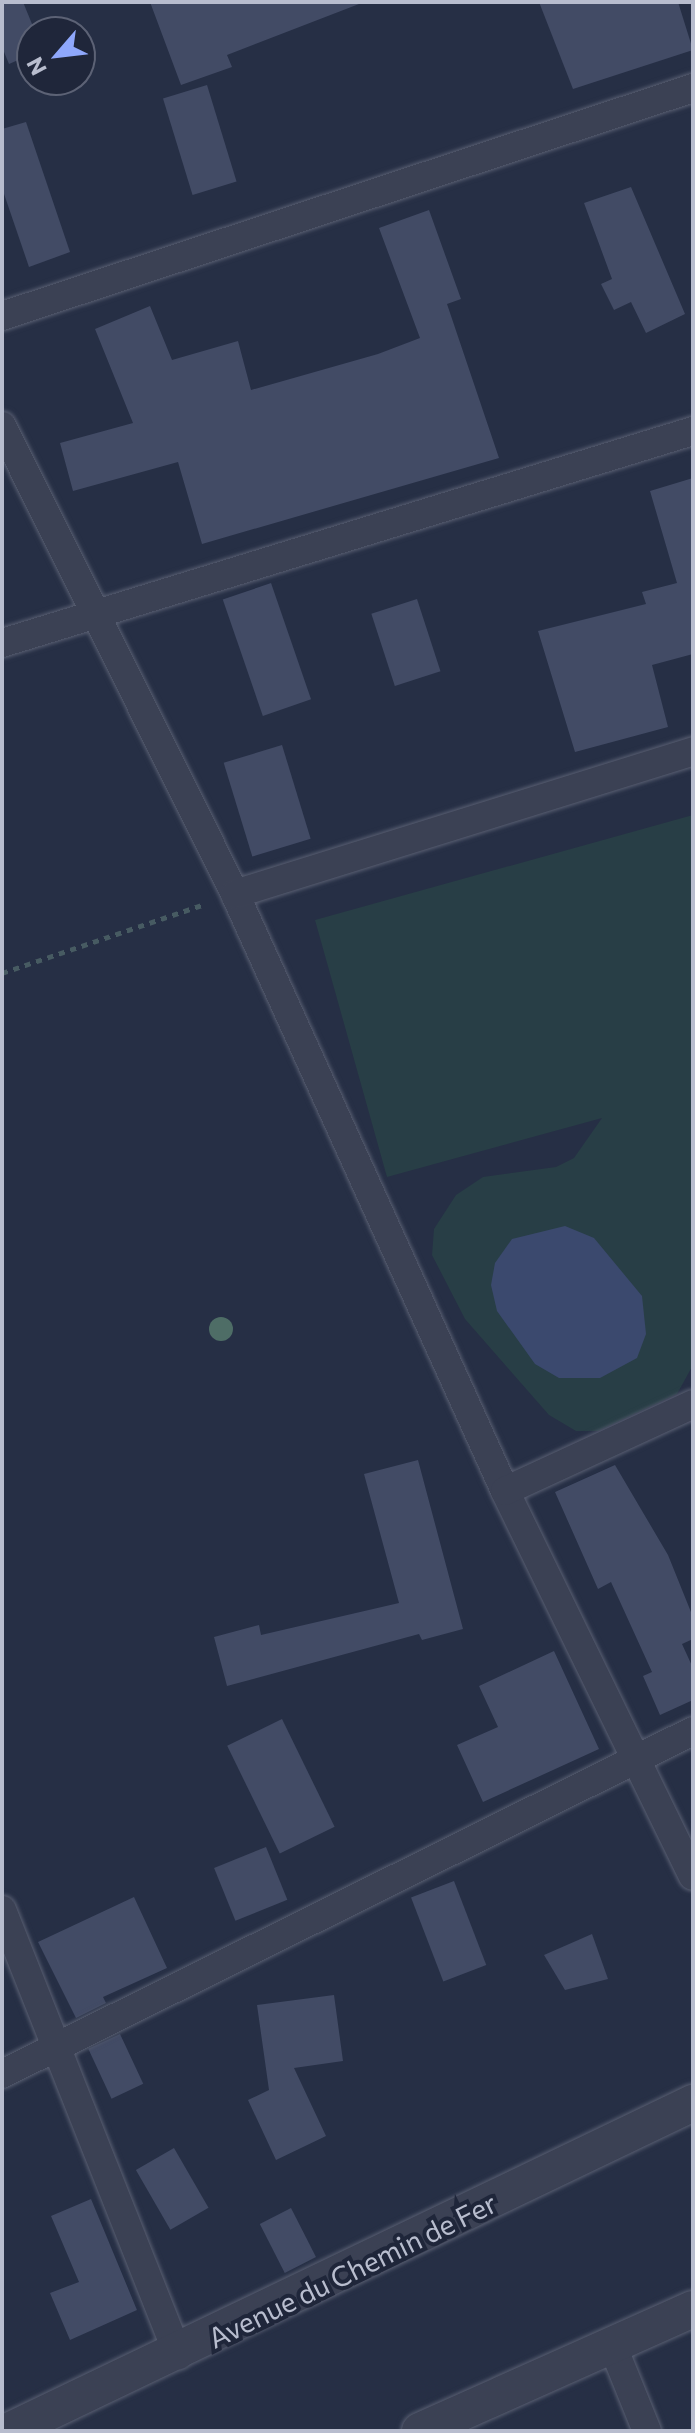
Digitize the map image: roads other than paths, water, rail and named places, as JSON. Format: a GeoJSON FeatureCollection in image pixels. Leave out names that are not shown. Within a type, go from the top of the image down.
{"type":"FeatureCollection","features":[{"type":"Feature","properties":{"kind":"street"},"geometry":{"type":"LineString","coordinates":[[2,316],[693,88]]}},
{"type":"Feature","properties":{"kind":"street"},"geometry":{"type":"LineString","coordinates":[[2,426],[91,614],[235,894],[505,1491],[693,1876]]}},
{"type":"Feature","properties":{"kind":"street"},"geometry":{"type":"LineString","coordinates":[[2,643],[693,431]]}},
{"type":"Feature","properties":{"kind":"street"},"geometry":{"type":"LineString","coordinates":[[235,894],[693,751]]}},
{"type":"Feature","properties":{"kind":"street"},"geometry":{"type":"LineString","coordinates":[[505,1491],[693,1404]]}},
{"type":"Feature","properties":{"kind":"street"},"geometry":{"type":"LineString","coordinates":[[2,2074],[58,2049],[637,1756],[693,1731]]}},
{"type":"Feature","properties":{"kind":"street"},"geometry":{"type":"LineString","coordinates":[[2,1910],[178,2355]]}},
{"type":"Feature","properties":{"kind":"street","name":"Avenue du Chemin de Fer"},"geometry":{"type":"LineString","coordinates":[[9,2431],[178,2355],[693,2103]]}},
{"type":"Feature","properties":{"kind":"street"},"geometry":{"type":"LineString","coordinates":[[420,2431],[611,2342],[693,2309]]}},
{"type":"Feature","properties":{"kind":"street"},"geometry":{"type":"LineString","coordinates":[[611,2342],[647,2431]]}},
{"type":"Feature","properties":{"kind":"water"},"geometry":{"type":"Polygon","coordinates":[[[565,1226],[594,1238],[642,1296],[646,1334],[637,1358],[600,1378],[559,1378],[535,1364],[497,1311],[491,1285],[495,1263],[512,1239],[565,1226]]]}}]}
